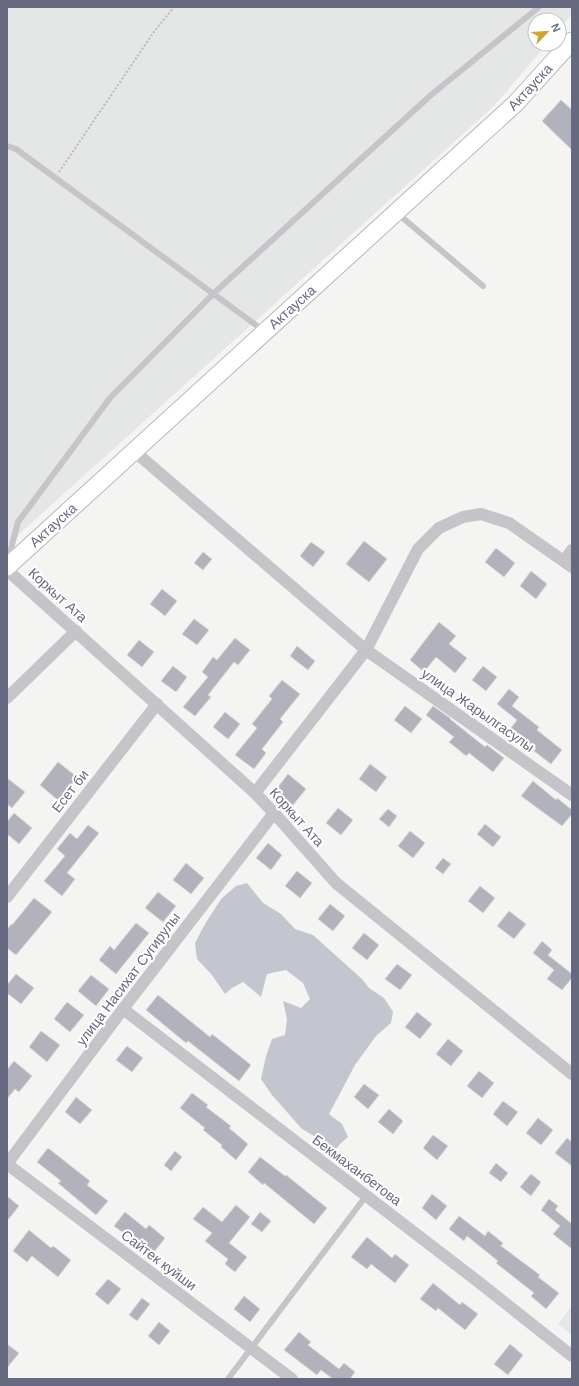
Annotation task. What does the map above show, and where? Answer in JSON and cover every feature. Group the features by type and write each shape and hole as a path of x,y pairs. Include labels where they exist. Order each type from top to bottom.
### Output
{"main road":[{"name":"Актауска","path":"7,568 516,103 572,42"}],"street":[{"name":"улица Жарылгасулы","path":"134,451 366,650 572,794"},
{"path":"255,793 366,650 418,549 439,528 463,517 481,514 509,523 568,564 572,550"},
{"name":"Коркыт Ата","path":"7,568 255,793 336,883 572,1074"},
{"path":"7,698 76,631"},
{"name":"Есет би","path":"7,897 157,704"},
{"name":"улица Насихат Сугирулы","path":"7,1164 123,1009 274,813"},
{"name":"Бекмаханбетова","path":"123,1009 476,1280 572,1356"},
{"name":"Сайтек куйши","path":"7,1164 292,1379"}],"lane":[{"path":"7,564 18,522 110,398 213,294 431,95 539,7"},
{"path":"7,146 16,149 265,332"},
{"path":"396,212 482,286"},
{"path":"228,1379 366,1196"}],"path":[{"path":"55,178 156,29 174,7"}],"shaded area":[{"path":"7,7 572,7 572,14 567,20 567,12 527,12 527,52 540,52 493,107 7,545"},
{"path":"247,883 263,903 281,914 295,929 313,935 362,979 369,988 384,998 393,1012 391,1023 376,1036 355,1065 329,1114 342,1124 348,1137 336,1149 302,1129 272,1095 261,1079 266,1056 272,1039 285,1035 287,1019 283,1001 301,1008 310,999 303,983 286,970 267,974 261,997 243,982 225,994 212,975 197,959 195,943 221,899 236,886"},
{"path":"572,1306 572,1335 558,1324"}],"building":[{"path":"561,100 572,110 572,150 542,121"},
{"path":"364,541 387,559 369,582 346,564"},
{"path":"311,542 325,552 313,567 300,556"},
{"path":"496,548 515,563 504,577 485,562"},
{"path":"203,552 212,559 203,570 194,563"},
{"path":"531,571 547,584 536,599 520,586"},
{"path":"162,589 177,601 165,616 150,604"},
{"path":"194,619 209,630 197,645 182,634"},
{"path":"439,622 456,636 449,644 467,658 455,673 436,657 424,672 410,660"},
{"path":"235,638 250,650 238,665 234,662 208,695 211,697 195,716 183,707 208,677 202,672 213,657 217,660"},
{"path":"139,640 154,652 142,667 127,655"},
{"path":"297,646 315,661 308,670 290,656"},
{"path":"173,666 187,677 176,692 161,681"},
{"path":"483,666 497,677 486,691 472,680"},
{"path":"282,680 300,694 280,719 283,722 262,749 266,753 254,769 235,755 257,728 252,724 272,699 269,696"},
{"path":"509,689 519,697 512,706 539,727 537,730 562,750 551,764 534,751 536,748 511,728 517,720 497,704"},
{"path":"405,706 422,719 411,733 394,720"},
{"path":"433,706 485,747 487,745 504,758 493,772 469,753 466,756 449,742 454,737 426,715"},
{"path":"225,712 240,724 228,739 213,727"},
{"path":"58,762 77,777 59,801 40,785"},
{"path":"370,764 387,777 376,792 359,779"},
{"path":"288,774 306,789 293,805 275,791"},
{"path":"7,778 25,792 12,808 7,804"},
{"path":"533,781 556,800 557,798 572,810 572,814 562,826 521,796"},
{"path":"338,808 353,820 341,835 326,823"},
{"path":"388,809 397,816 389,827 379,819"},
{"path":"14,813 32,828 19,844 7,834 7,822"},
{"path":"485,824 501,837 493,847 477,834"},
{"path":"88,825 99,833 67,873 75,879 62,896 44,881 65,856 57,849 70,833 77,839"},
{"path":"410,831 425,843 413,858 398,846"},
{"path":"268,843 282,855 271,870 256,858"},
{"path":"443,858 451,864 443,874 435,868"},
{"path":"186,863 204,878 191,894 173,880"},
{"path":"297,871 312,883 300,898 285,886"},
{"path":"480,886 495,898 483,913 468,901"},
{"path":"158,892 176,906 163,922 145,908"},
{"path":"34,898 52,912 16,955 7,948 7,930"},
{"path":"330,904 345,916 333,931 318,919"},
{"path":"509,911 526,924 514,939 497,926"},
{"path":"136,923 149,933 116,974 99,960 110,946 114,950"},
{"path":"364,933 379,945 367,960 352,948"},
{"path":"542,941 552,950 548,955 572,974 572,978 562,990 547,979 554,970 533,953"},
{"path":"397,964 412,975 400,990 385,979"},
{"path":"16,974 34,988 21,1004 7,993 7,985"},
{"path":"91,975 109,989 96,1006 78,991"},
{"path":"158,995 210,1037 212,1034 251,1065 239,1081 188,1041 186,1043 146,1010"},
{"path":"67,1002 84,1015 70,1032 54,1019"},
{"path":"417,1012 432,1024 420,1039 405,1027"},
{"path":"41,1031 60,1045 47,1062 29,1047"},
{"path":"448,1039 463,1051 451,1066 436,1054"},
{"path":"127,1046 143,1058 132,1072 116,1060"},
{"path":"14,1061 32,1076 19,1092 15,1089 7,1099 7,1070"},
{"path":"479,1071 494,1083 482,1098 467,1086"},
{"path":"364,1084 379,1095 368,1109 354,1097"},
{"path":"192,1093 208,1105 206,1107 231,1126 229,1128 248,1144 236,1160 221,1147 222,1145 203,1130 205,1128 180,1108"},
{"path":"76,1097 92,1110 80,1124 65,1112"},
{"path":"503,1101 518,1112 507,1126 493,1114"},
{"path":"389,1109 403,1121 393,1134 378,1122"},
{"path":"538,1118 553,1130 541,1145 526,1133"},
{"path":"433,1135 448,1146 437,1160 423,1148"},
{"path":"567,1138 572,1142 572,1166 555,1153"},
{"path":"48,1148 90,1181 87,1185 108,1201 96,1215 58,1183 61,1181 37,1162"},
{"path":"175,1151 182,1157 171,1171 164,1165"},
{"path":"260,1157 285,1176 286,1175 327,1208 314,1224 264,1183 263,1185 248,1172"},
{"path":"496,1163 508,1173 501,1182 489,1173"},
{"path":"531,1174 541,1182 531,1196 520,1187"},
{"path":"432,1194 447,1206 436,1220 422,1208"},
{"path":"7,1196 19,1206 7,1221"},
{"path":"549,1199 558,1206 555,1210 572,1224 572,1249 553,1234 560,1226 541,1210"},
{"path":"236,1205 250,1217 229,1243 247,1257 235,1272 225,1264 228,1259 205,1241 212,1233 193,1219 203,1207 222,1222"},
{"path":"125,1212 146,1229 149,1225 165,1238 154,1252 128,1231 125,1234 114,1226"},
{"path":"260,1212 271,1221 262,1232 251,1224"},
{"path":"459,1216 485,1236 488,1231 503,1243 501,1246 540,1275 538,1277 559,1293 546,1309 531,1296 534,1293 496,1263 498,1261 467,1236 464,1241 449,1229"},
{"path":"29,1230 51,1248 53,1246 71,1260 58,1277 32,1256 27,1262 13,1251"},
{"path":"367,1237 392,1258 395,1254 409,1265 395,1283 371,1264 367,1269 351,1257"},
{"path":"108,1279 121,1289 108,1305 95,1294"},
{"path":"433,1283 460,1305 462,1302 478,1314 465,1330 438,1308 436,1311 420,1299"},
{"path":"244,1296 260,1309 250,1322 234,1309"},
{"path":"142,1298 150,1304 137,1321 129,1315"},
{"path":"159,1322 170,1331 159,1345 148,1336"},
{"path":"299,1332 311,1342 308,1345 339,1369 344,1363 355,1372 350,1379 333,1379 321,1370 317,1375 284,1350"},
{"path":"7,1344 19,1353 7,1368"},
{"path":"510,1344 523,1355 508,1375 494,1364"}]}
